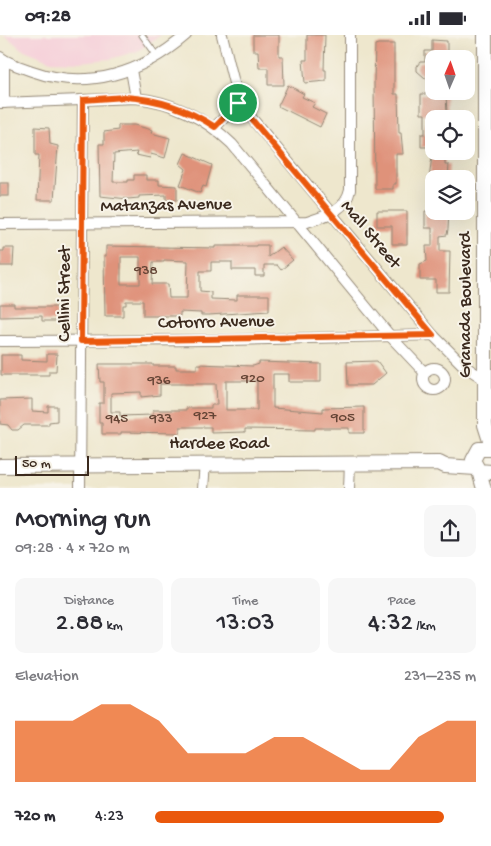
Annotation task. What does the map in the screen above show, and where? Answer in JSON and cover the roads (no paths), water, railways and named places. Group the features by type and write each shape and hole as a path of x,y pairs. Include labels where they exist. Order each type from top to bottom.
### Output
{"street":[{"path":"186,35 158,57 131,70 118,74 71,80 39,74 2,58 2,103 136,98 158,101 200,117 215,127 232,144 391,337 424,373"},
{"path":"215,127 238,103 222,35"},
{"path":"330,213 345,203 350,190 350,35"},
{"name":"Granada Boulevard","path":"483,463 485,425 485,35"},
{"path":"131,70 136,98"},
{"name":"Cellini Street","path":"80,488 83,100"},
{"name":"Mall Street","path":"238,103 433,335 464,366 484,379"},
{"name":"Matanzas Avenue","path":"0,224 307,222 330,213"},
{"name":"Cotorro Avenue","path":"0,341 433,335"},
{"name":"Granada Boulevard","path":"485,425 491,444"},
{"path":"349,488 350,462"},
{"name":"Hardee Road","path":"0,466 350,462 483,463"},
{"path":"203,488 205,463"},
{"path":"483,463 484,488"}],"lane":[{"path":"142,35 158,57"}]}
